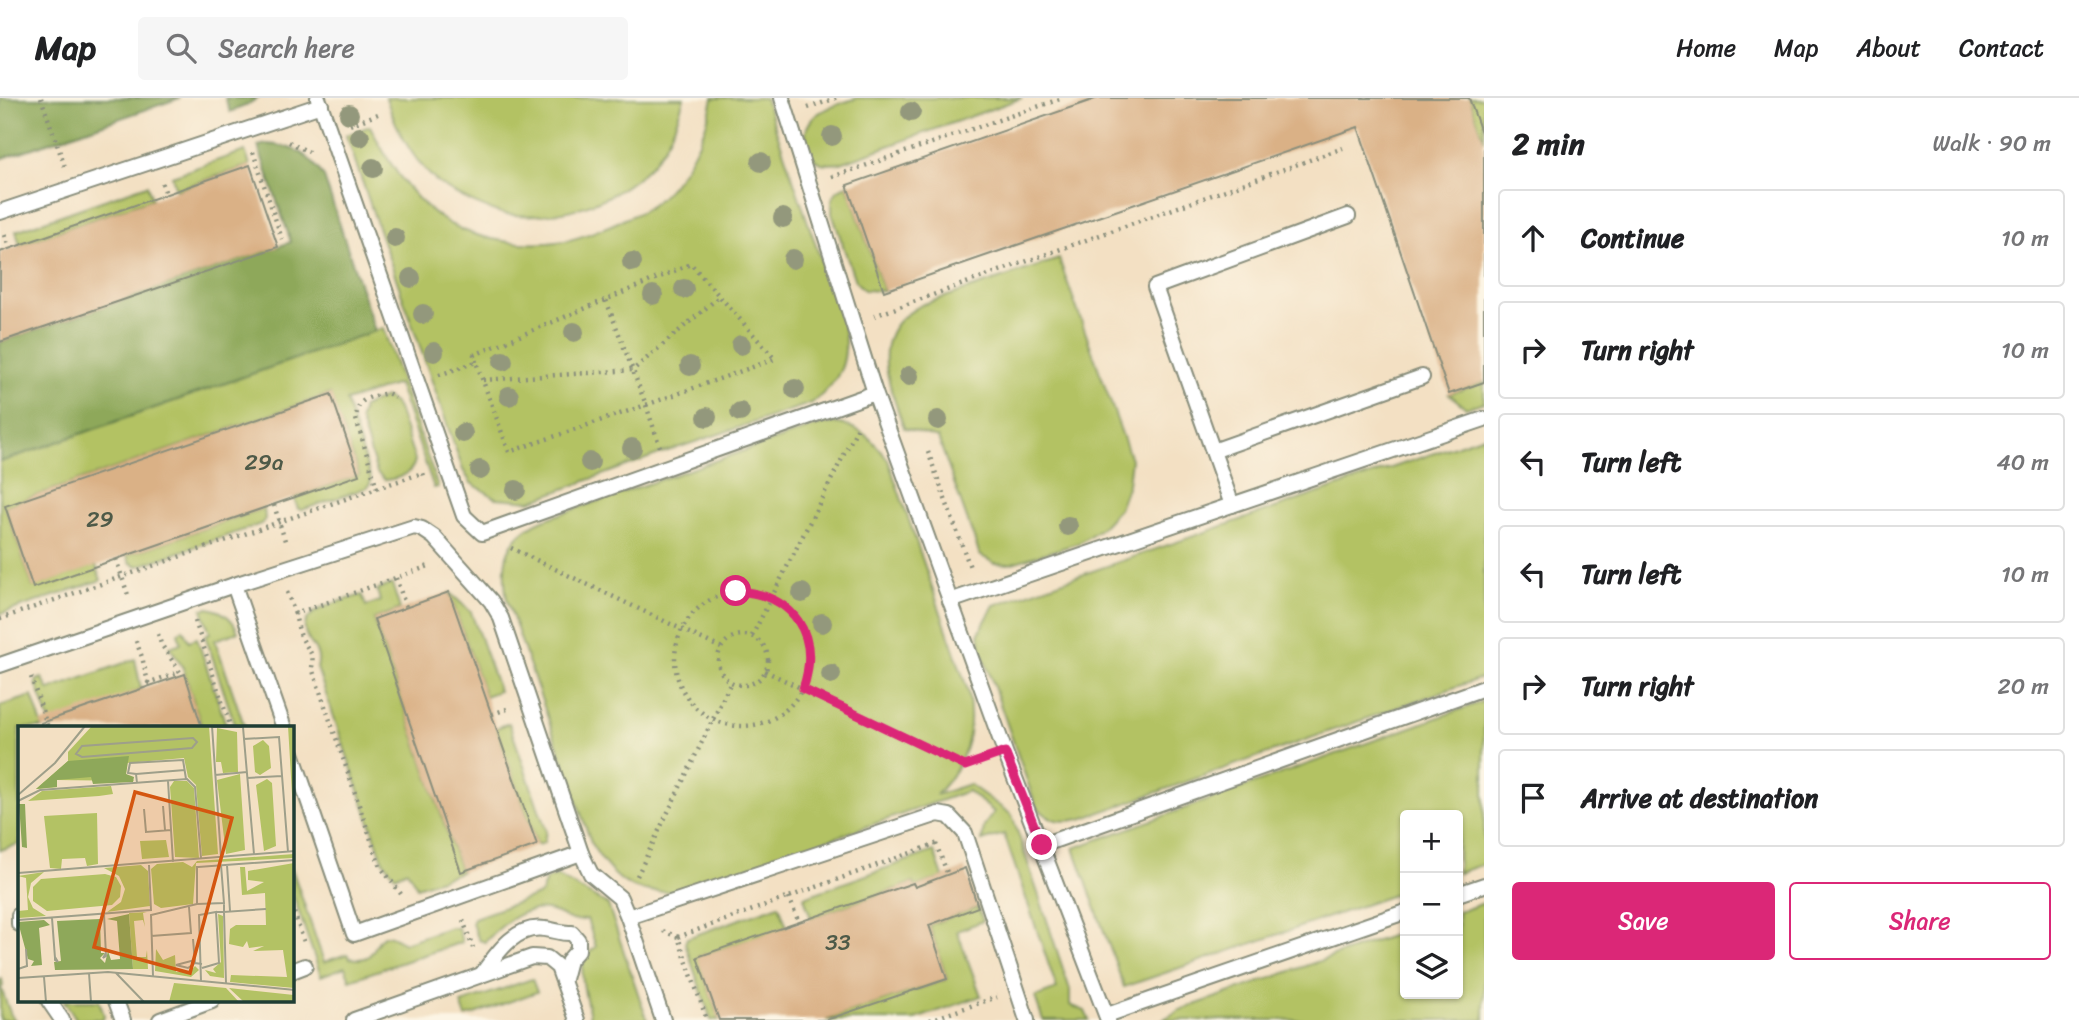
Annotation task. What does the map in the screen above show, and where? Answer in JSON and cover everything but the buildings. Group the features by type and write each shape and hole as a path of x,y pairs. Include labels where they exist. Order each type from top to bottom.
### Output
{"lane":[{"path":"782,98 875,393 1005,752 1107,1018 1400,914"},
{"path":"0,212 319,102 464,516 482,533 875,393"},
{"path":"1232,505 1154,287 1348,216"},
{"path":"1213,451 1422,377"},
{"path":"950,601 1484,419"},
{"path":"0,665 414,527 429,532 491,601 501,618 581,853 591,874 620,898 663,1020"},
{"path":"234,585 283,726"},
{"path":"1042,845 1484,688"},
{"path":"294,759 354,934 581,853"},
{"path":"628,917 938,814 948,816 965,833 1027,1020"},
{"path":"1463,892 1484,884"},
{"path":"482,974 515,935 530,929 545,929 560,934 572,933 578,940 578,950 569,960 564,979"},
{"path":"354,1020 532,957 547,958 558,967 577,1020"},
{"path":"49,1002 62,1020"},
{"path":"116,1002 122,1020"},
{"path":"160,1020 209,1002"}],"path":[{"path":"41,98 72,188"},
{"path":"810,185 1048,100 1063,98"},
{"path":"250,144 282,239"},
{"path":"854,324 1343,148"},
{"path":"0,232 4,231 9,248"},
{"path":"691,264 720,296 775,359 509,452 474,355 691,264"},
{"path":"483,380 634,370 720,296"},
{"path":"607,300 667,468"},
{"path":"419,383 476,362"},
{"path":"377,488 356,418 356,408 362,401 387,393 400,402"},
{"path":"752,636 875,393"},
{"path":"928,452 979,592"},
{"path":"419,461 427,485"},
{"path":"0,619 423,473"},
{"path":"274,505 293,566"},
{"path":"482,533 720,649"},
{"path":"404,897 380,866 313,668 310,649 304,643 295,614 452,557"},
{"path":"116,559 148,685 180,672 161,644 151,613"},
{"path":"396,578 406,607"},
{"path":"754,592 771,598 786,607 798,621 806,637 810,654 803,689 780,715 764,723 730,725 713,720 698,711 678,682 675,647 681,630 690,615 719,595 754,592"},
{"path":"188,601 230,726"},
{"path":"737,635 752,636 759,641 768,655 765,671 754,682 746,685 731,681 725,677 718,663 720,649 737,635"},
{"path":"23,657 47,726"},
{"path":"765,671 965,766 1005,752"},
{"path":"637,876 731,681"},
{"path":"492,714 510,708"},
{"path":"628,917 678,937 965,833"},
{"path":"936,844 948,875"},
{"path":"789,897 799,923"},
{"path":"294,915 306,947 299,949"},
{"path":"678,937 707,1020"},
{"path":"930,1020 1017,989"}],"green space":[{"path":"0,98 180,98 0,159"},
{"path":"225,98 258,98 230,112"},
{"path":"386,98 684,98 666,144 655,161 634,181 582,207 524,216 488,209 438,183 418,161 405,141"},
{"path":"713,98 765,98 843,324 845,348 841,369 830,386 812,403 662,453 531,501 496,498 471,483 463,470 346,135 370,126 385,154 413,194 450,224 477,235 506,242 551,243 577,238 611,225 644,210 661,197 691,158 705,128"},
{"path":"857,98 1022,98 841,163 819,162 813,158 806,146 806,133 811,120 826,109"},
{"path":"1469,98 1484,98 1484,141"},
{"path":"267,144 293,149 307,157 324,177 375,331 0,462 0,342 291,242 258,146"},
{"path":"245,151 250,165 176,190 172,176"},
{"path":"147,185 152,199 20,245 16,231"},
{"path":"847,185 884,291 864,290 855,281 832,213 832,199 837,191"},
{"path":"1059,259 1131,459 1128,484 1119,509 1101,528 1079,543 1009,564 994,563 980,555 938,438 904,428 887,372 887,343 892,330 902,318 921,305"},
{"path":"383,328 438,487 434,488 398,384 346,401 371,479 370,484 366,488 302,510 298,509 294,498 359,475 330,394 5,506 33,587 96,565 101,580 0,614 0,462"},
{"path":"1484,382 1484,402 1466,408 1449,394"},
{"path":"385,397 398,409 415,460 414,465 404,475 385,480 377,473 360,419 363,407"},
{"path":"833,423 865,434 888,460 968,691 970,721 966,748 955,771 936,795 969,784 1012,815 1070,990 1070,1005 1085,1011 1089,1020 1043,1020 1035,997 1057,989 1004,834 982,841 984,826 994,812 968,791 685,890 654,892 630,885 610,870 592,845 507,600 505,562 513,543 520,534 543,520 816,426"},
{"path":"1484,436 1484,677 1081,819 1056,820 1036,806 981,650 979,633 994,605"},
{"path":"264,508 265,519 261,524 139,566 131,563 128,558 127,555"},
{"path":"392,584 400,609 374,619 461,872 417,887 407,870 395,876 383,860 317,668 317,654 305,631 306,622 320,609 362,595 366,606 380,601 377,590"},
{"path":"449,592 471,612 499,691 485,696"},
{"path":"209,608 227,616 238,632 215,640 244,726 235,726 205,635 210,633 202,609"},
{"path":"183,629 189,641 197,638 226,726 201,726 183,668 170,647 181,643 178,633"},
{"path":"135,659 141,689 57,726 51,726 37,680 42,678 49,690"},
{"path":"32,696 42,726 18,726 18,844 0,850 0,706"},
{"path":"1484,701 1484,864 1463,871 1463,810 1400,810 1400,893 1124,987 1074,848"},
{"path":"509,723 546,830 544,843 537,845 496,728"},
{"path":"934,851 943,877 915,887 913,883 811,918 804,897"},
{"path":"294,875 324,962 347,954 350,958 366,958 379,940 387,935 404,943 451,927 458,928 462,942 350,980 345,967 321,976 294,898"},
{"path":"557,876 608,905 647,1020 593,1020 590,1017 582,969 589,953 596,947 587,919 568,919 557,913 536,910 508,921 485,942 479,940 472,924 474,918 541,894 546,879"},
{"path":"1484,903 1484,1020 1162,1020 1180,1010 1400,933 1400,999 1463,999 1463,910"},
{"path":"779,905 787,927 698,957 719,1020 711,1020 685,943 687,938"},
{"path":"978,907 983,921 957,931 981,996 913,1020 826,1020 947,979 929,925"},
{"path":"2,979 1,988 15,1020 0,1020 0,980"},
{"path":"532,979 537,992 466,1017 461,1003"},
{"path":"65,1002 99,1002 103,1019 77,1020"}],"route":[{"path":"736,591 754,592 771,598 786,607 798,621 810,654 803,689 965,766 1005,752 1042,845"}]}
